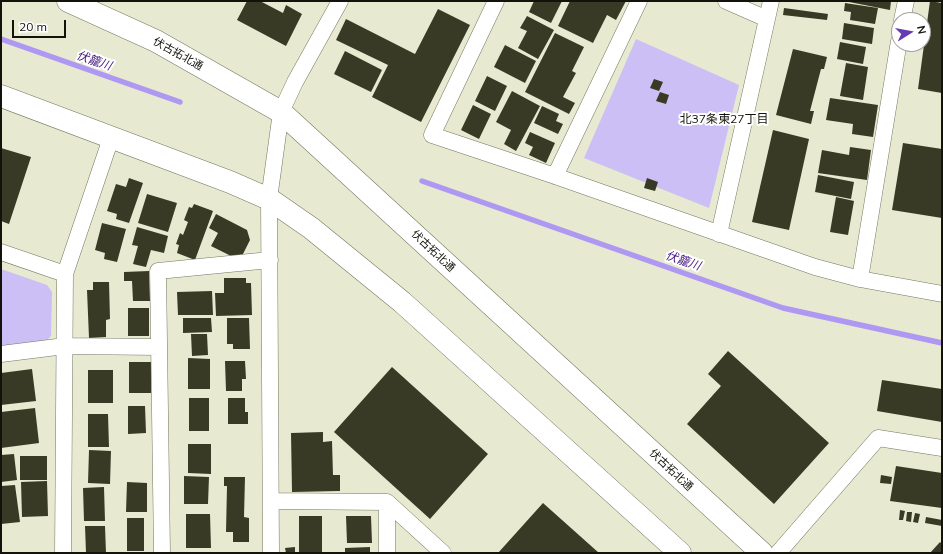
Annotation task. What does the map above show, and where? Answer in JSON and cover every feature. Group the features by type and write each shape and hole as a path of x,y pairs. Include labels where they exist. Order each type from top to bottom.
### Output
{"main road":[{"name":"伏古拓北通","path":"68,1 156,41 281,112 762,553"},
{"path":"1,96 269,198 311,228 402,302 680,553"}],"street":[{"path":"271,553 269,198 281,112 340,1"},
{"path":"496,1 432,135 555,176 814,267 860,279 942,294"},
{"path":"555,176 639,1"},
{"path":"726,1 767,19"},
{"path":"719,234 771,1"},
{"path":"904,12 906,1"},
{"path":"860,279 897,52"},
{"path":"64,553 65,274 111,138"},
{"path":"1,252 65,274"},
{"path":"162,553 158,271 270,260"},
{"path":"1,354 65,346 159,347"},
{"path":"778,553 878,438 942,448"},
{"path":"271,501 387,502 443,553"},
{"path":"387,502 387,553"}],"shaded area":[{"path":"636,39 739,85 709,208 584,158"},
{"path":"1,269 47,285 52,292 51,336 46,341 1,347"}],"building":[{"path":"247,1 260,1 283,13 286,5 302,14 286,46 237,20"},
{"path":"534,1 562,1 551,23 529,12"},
{"path":"570,1 626,1 616,20 607,15 593,43 558,26"},
{"path":"849,1 891,1 890,10"},
{"path":"930,1 942,3 942,93 918,89 923,52 931,52 931,12 928,12"},
{"path":"845,3 878,8 875,24 850,20 851,12 844,11"},
{"path":"784,8 828,14 827,20 783,15"},
{"path":"438,9 470,25 421,122 372,97 388,65 336,40 346,19 415,54"},
{"path":"527,16 554,30 538,59 518,48 527,31 520,28"},
{"path":"844,23 874,28 872,44 842,39"},
{"path":"555,33 584,47 572,71 576,73 563,97 575,103 569,114 525,92"},
{"path":"840,42 866,47 863,64 837,59"},
{"path":"505,45 536,61 525,83 494,67"},
{"path":"793,49 827,57 824,69 821,69 810,111 814,111 811,124 776,115"},
{"path":"345,51 382,70 371,92 334,74"},
{"path":"846,63 868,67 863,100 840,96"},
{"path":"487,76 507,86 495,111 475,101"},
{"path":"654,79 663,82 659,91 650,88"},
{"path":"512,91 540,106 516,151 504,144 511,130 496,122"},
{"path":"660,92 669,95 666,104 656,101"},
{"path":"830,98 878,105 873,137 852,134 853,124 826,120"},
{"path":"473,105 491,114 479,139 461,130"},
{"path":"542,106 559,114 556,121 563,124 558,134 534,123"},
{"path":"773,130 809,139 789,230 752,222"},
{"path":"530,132 555,143 546,163 529,155 533,147 525,143"},
{"path":"903,143 942,149 942,218 892,210"},
{"path":"850,147 871,150 867,180 818,173 822,150 849,155"},
{"path":"1,148 31,157 9,224 1,221"},
{"path":"818,175 854,182 851,199 815,192"},
{"path":"129,178 143,183 129,223 116,219 117,214 107,211 116,184 126,187"},
{"path":"647,178 658,182 655,191 644,188"},
{"path":"147,194 177,203 168,232 138,223"},
{"path":"836,197 854,201 848,235 830,232"},
{"path":"194,204 213,211 195,260 177,253 179,245 176,244 180,233 183,235 188,222 184,220 189,207 192,208"},
{"path":"216,214 247,230 250,240 242,256 233,257 211,246 218,233 209,228"},
{"path":"102,223 126,229 117,262 104,259 105,253 95,250"},
{"path":"137,227 168,236 164,253 151,250 146,267 133,264 138,246 132,245"},
{"path":"149,271 150,301 133,301 132,281 124,281 124,272"},
{"path":"224,278 246,278 246,283 251,283 252,315 216,316 215,293 224,293"},
{"path":"93,282 109,282 110,319 106,320 106,337 89,338 87,290 93,290"},
{"path":"212,291 213,315 178,315 177,292"},
{"path":"128,308 149,308 149,336 128,336"},
{"path":"183,318 211,318 212,332 183,333"},
{"path":"227,318 249,318 250,349 233,349 233,344 227,344"},
{"path":"191,334 207,334 208,355 192,356"},
{"path":"728,351 829,443 774,504 687,424 721,386 708,374"},
{"path":"188,358 210,359 210,389 188,389"},
{"path":"225,361 245,361 246,379 242,379 242,391 226,391"},
{"path":"129,362 151,362 151,393 129,393"},
{"path":"392,367 488,454 430,519 334,432"},
{"path":"32,369 36,401 1,405 1,373"},
{"path":"88,370 113,370 113,403 88,403"},
{"path":"882,380 942,389 942,422 877,411"},
{"path":"189,398 209,398 209,431 189,431"},
{"path":"228,398 245,398 245,412 248,412 248,424 228,424"},
{"path":"128,406 145,406 146,433 128,434"},
{"path":"35,408 39,443 1,448 1,412"},
{"path":"88,414 108,414 109,447 88,447"},
{"path":"323,432 323,442 332,441 333,475 340,475 340,491 292,492 291,433"},
{"path":"188,444 211,444 211,474 188,473"},
{"path":"89,450 111,451 110,484 88,483"},
{"path":"14,454 17,480 1,482 1,455"},
{"path":"20,456 47,456 47,480 20,480"},
{"path":"896,466 942,473 942,508 890,501"},
{"path":"881,475 892,477 891,484 880,483"},
{"path":"184,476 209,477 208,504 184,504"},
{"path":"224,477 245,477 244,517 249,518 249,542 233,542 233,532 226,532 227,486 224,486"},
{"path":"47,481 48,516 22,517 21,482"},
{"path":"127,482 147,483 147,512 126,512"},
{"path":"15,485 20,522 1,524 1,486"},
{"path":"104,487 105,521 84,521 83,488"},
{"path":"543,503 599,553 498,553"},
{"path":"900,510 905,511 903,520 899,520"},
{"path":"907,512 912,512 911,522 906,521"},
{"path":"915,513 920,514 918,523 913,522"},
{"path":"186,514 210,514 211,548 186,548"},
{"path":"299,516 322,516 322,553 299,553"},
{"path":"346,516 371,516 372,543 347,543"},
{"path":"926,517 942,520 942,526 925,523"},
{"path":"127,518 144,518 144,551 127,551"},
{"path":"85,526 105,526 106,553 86,553"},
{"path":"940,542 942,544 942,553 930,553"},
{"path":"295,547 295,553 286,553 285,548"},
{"path":"370,547 370,553 345,553 345,548"}],"waterway":[{"name":"伏籠川","path":"1,39 180,102"},
{"name":"伏籠川","path":"422,181 783,308 942,343"}],"district":[{"name":"北37条東27丁目","path":"724,119"}]}
